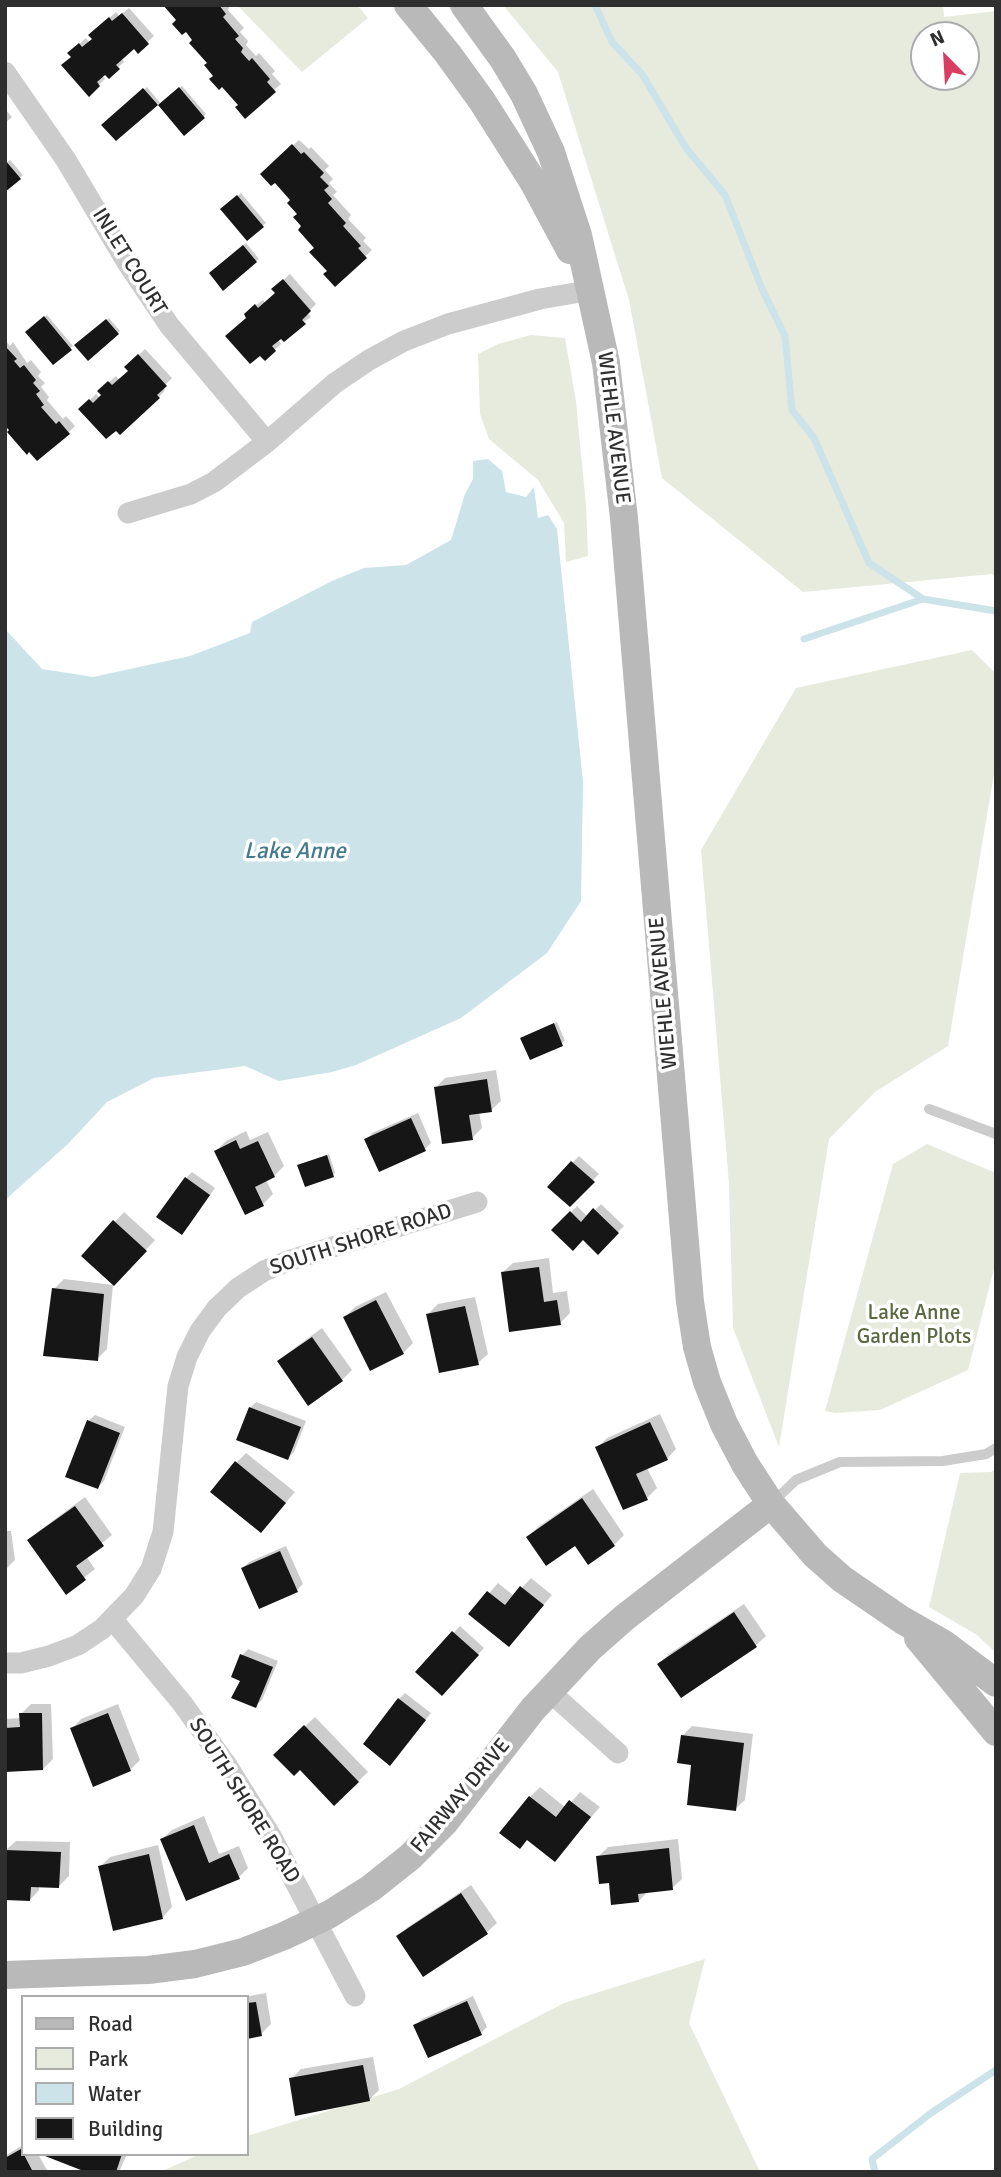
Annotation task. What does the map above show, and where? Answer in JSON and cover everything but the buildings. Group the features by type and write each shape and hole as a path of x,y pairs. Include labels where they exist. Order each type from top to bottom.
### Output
{"main road":[{"name":"WIEHLE AVENUE","path":"408,5 448,54 510,144 592,290"},
{"name":"WIEHLE AVENUE","path":"464,5 510,71 551,152 568,201 592,290 606,363 624,518 690,1302 697,1347 711,1392 729,1434 771,1504 791,1530 842,1579 902,1620 944,1644 996,1683"},
{"name":"FAIRWAY DRIVE","path":"5,1975 148,1970 195,1964 243,1952 316,1921 371,1888 410,1857 445,1822 549,1691 590,1648 624,1618 771,1504"},
{"name":"WIEHLE AVENUE","path":"902,1620 996,1732"}],"street":[{"name":"INLET COURT","path":"5,72 66,160 128,264 169,326 267,442"},
{"path":"128,513 202,489 267,442 335,383 404,341 448,324 540,299 592,290"},
{"name":"SOUTH SHORE ROAD","path":"5,1663 21,1663 49,1657 78,1645 113,1620 134,1596 150,1569 161,1542 178,1386 191,1348 217,1308 238,1288 264,1271 288,1261 477,1202"},
{"name":"SOUTH SHORE ROAD","path":"113,1620 182,1703 228,1767 271,1836 355,1996"},
{"path":"549,1691 618,1753"}],"lane":[{"path":"929,1109 996,1134"},
{"path":"771,1504 796,1480 840,1462 943,1461 986,1454 996,1448"}],"green space":[{"path":"237,5 357,5 368,18 302,72"},
{"path":"503,5 943,5 944,17 996,11 996,577 992,574 803,592 662,478 629,300 558,72"},
{"path":"531,335 565,338 576,402 588,556 566,562 564,523 538,480 489,439 480,414 478,354 498,344"},
{"path":"972,650 996,674 996,762 948,1046 875,1092 829,1139 779,1447 733,1328 729,1184 701,850 796,688"},
{"name":"Lake Anne Garden Plots","path":"927,1144 996,1173 996,1261 968,1370 880,1410 835,1413 825,1411 893,1164"},
{"path":"996,1469 996,1653 977,1635 929,1607 960,1473 991,1472"},
{"path":"705,1959 689,2023 760,2172 160,2172 196,2156 248,2156 248,2136 399,2089 564,2003"}],"water":[{"name":"Lake Anne","path":"488,459 502,471 506,492 526,497 534,487 538,518 548,515 557,529 583,782 581,901 547,953 461,1018 356,1065 332,1072 279,1081 245,1066 154,1078 107,1102 68,1144 5,1200 5,629 42,669 93,677 190,656 250,633 252,622 332,581 364,568 406,565 451,540 465,494 473,479 473,461"}],"waterway":[{"path":"595,5 612,42 642,74 686,148 725,195 762,289 785,336 792,410 814,438 869,563 923,599"},
{"path":"804,639 923,599 996,611"},
{"path":"875,2172 872,2159 931,2113 996,2070"}]}
